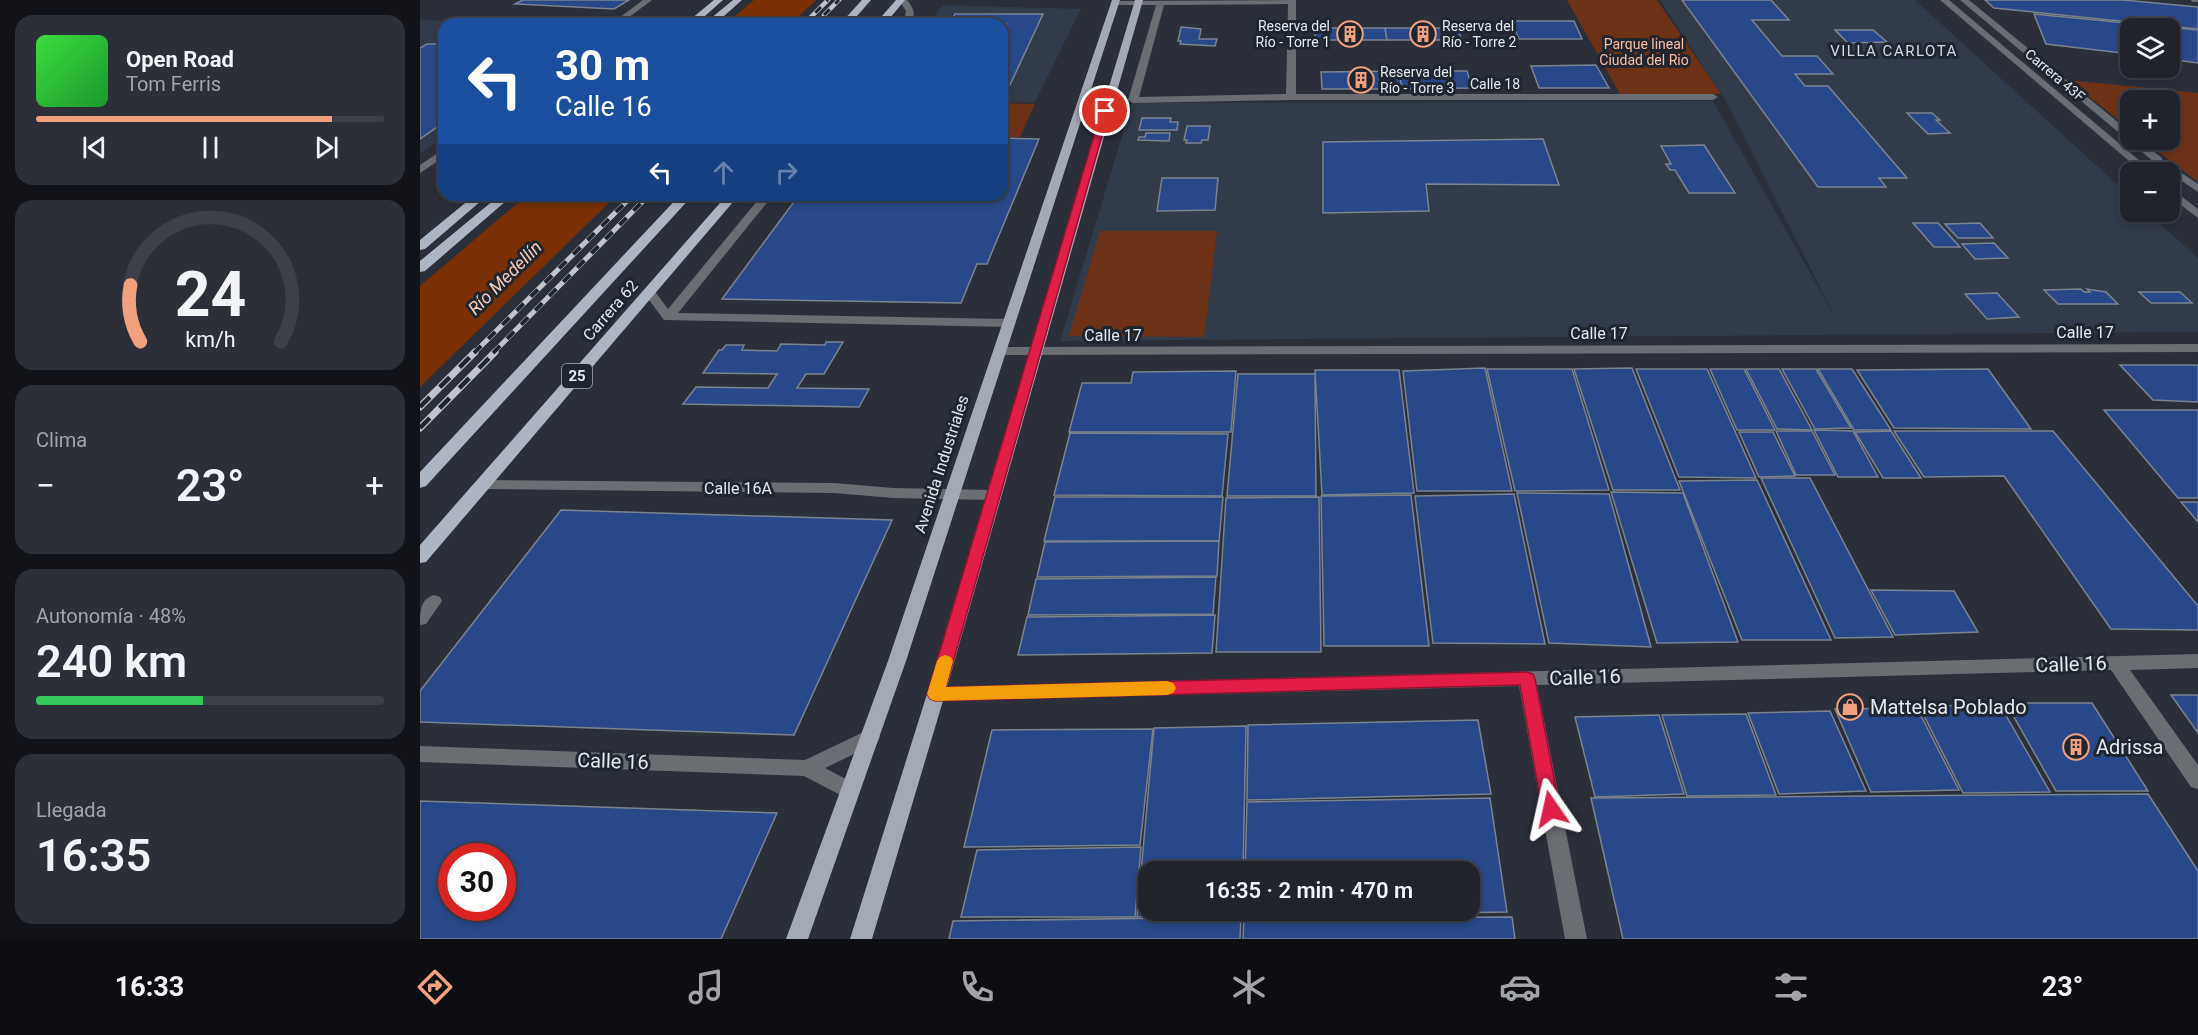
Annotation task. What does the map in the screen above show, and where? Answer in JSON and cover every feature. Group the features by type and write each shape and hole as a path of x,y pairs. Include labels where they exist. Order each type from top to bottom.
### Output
{"highway":[{"path":"697,18 719,0"},
{"path":"716,18 738,0"},
{"path":"850,18 867,0"},
{"path":"886,18 902,0"},
{"path":"420,246 475,201"},
{"path":"420,268 500,201"},
{"name":"Carrera 62","path":"420,483 681,201"},
{"name":"Carrera 62","path":"420,557 728,201"}],"main road":[{"name":"Avenida Industriales","path":"797,939 870,737 1116,2"},
{"path":"861,939 936,694 1138,2"}],"street":[{"path":"623,18 648,0"},
{"path":"902,0 909,6 909,18"},
{"name":"Carrera 43F","path":"1944,0 2134,161"},
{"name":"Carrera 43F","path":"1964,0 2120,128"},
{"path":"1116,2 1292,1 1291,97"},
{"name":"Calle 18","path":"1161,2 1133,100 1291,97 1713,97"},
{"name":"Carrera 43F","path":"2146,150 2198,189"},
{"path":"420,170 438,156"},
{"path":"2134,161 2158,160"},
{"path":"2180,199 2198,215"},
{"path":"668,317 763,201"},
{"path":"649,292 668,317"},
{"path":"668,317 1010,323"},
{"name":"Calle 17","path":"1000,351 2198,348"},
{"name":"Calle 16A","path":"483,485 834,488 952,495 993,495"},
{"path":"420,619 435,601"},
{"name":"Calle 16","path":"936,694 2198,661"},
{"path":"2115,662 2198,781"},
{"path":"1527,679 1576,939"},
{"name":"Calle 16","path":"807,768 870,737"},
{"name":"Calle 16","path":"420,754 807,768 850,791"}],"shaded area":[{"path":"1660,0 1915,0 2120,187 2120,222 2158,222 2198,258 2198,332 1060,341 1132,103 1713,101 1836,319 1727,103"},
{"path":"942,5 1081,9 1035,102 1008,102 1008,18 934,18"},
{"path":"420,19 438,21 438,141 420,154"}],"green space":[{"name":"Parque lineal Ciudad del Rio","path":"1567,0 1657,0 1721,94 1620,94"},
{"path":"2068,80 2168,90 2120,90 2120,121"},
{"path":"2180,91 2198,93 2198,182 2180,168 2180,162 2172,162 2156,150 2180,150"},
{"path":"1008,103 1035,104 1020,137 1008,137"},
{"path":"1100,231 1217,231 1204,337 1069,336"}],"water":[{"path":"754,0 816,0 797,18 733,18"},
{"name":"Río Medellín","path":"520,201 611,201 420,387 420,286"}],"building":[{"path":"523,0 629,0 614,9 515,4"},
{"path":"1682,0 1771,0 1789,20 1752,20 1782,56 1817,56 1833,74 1795,74 1805,86 1828,86 1907,178 1879,178 1886,187 1818,187"},
{"path":"1985,0 2124,0 2198,7 2198,29 2180,27 2180,18 2120,18 2120,21 1994,8"},
{"path":"955,14 1043,14 1008,89 1008,18 953,18"},
{"path":"2034,14 2120,22 2120,53 2046,44"},
{"path":"1511,21 1574,21 1582,39 1519,39"},
{"path":"1181,27 1201,29 1199,39 1217,39 1215,46 1180,44 1181,41 1178,41"},
{"name":"Reserva del Río - Torre 1","path":"1315,28 1385,28 1387,40 1315,40"},
{"name":"Reserva del Río - Torre 2","path":"1385,28 1458,28 1462,40 1387,40"},
{"path":"2180,28 2198,30 2198,63 2180,61"},
{"path":"1835,30 1873,30 1887,42 1848,43"},
{"path":"427,44 438,44 438,126 420,139 420,48"},
{"path":"1596,65 1609,88 1539,88 1531,66"},
{"name":"Reserva del Río - Torre 3","path":"1399,71 1402,89 1322,89 1321,72"},
{"path":"1399,71 1467,71 1472,88 1402,89"},
{"path":"1907,113 1932,113 1950,133 1928,134"},
{"path":"1142,118 1171,118 1170,122 1178,122 1177,130 1139,130"},
{"path":"1187,126 1210,126 1208,140 1202,140 1201,143 1186,143 1187,140 1184,140"},
{"path":"1146,133 1170,133 1169,141 1138,140 1139,137 1145,137"},
{"path":"1008,138 1039,139 987,264 977,264 961,303 722,299 795,201 1008,201"},
{"path":"1543,139 1559,185 1426,184 1429,211 1323,213 1323,142"},
{"path":"1704,145 1735,193 1689,193 1675,170 1670,170 1666,164 1671,164 1661,146"},
{"path":"1162,178 1218,178 1215,210 1157,211"},
{"path":"1913,223 1938,223 1960,247 1934,247"},
{"path":"1980,223 1993,238 1958,238 1945,224"},
{"path":"1994,243 2008,258 1975,259 1962,244"},
{"path":"2081,289 2084,292 2090,292 2087,289 2106,292 2118,304 2058,304 2044,290"},
{"path":"2139,292 2180,292 2192,303 2151,303"},
{"path":"1997,293 2019,317 1987,319 1965,294"},
{"path":"826,342 843,342 824,374 806,374 797,388 869,389 859,407 683,404 696,387 768,388 777,374 703,373 719,350 726,345 744,345 742,350 777,351 781,344 825,345"},
{"path":"2120,365 2198,365 2198,402 2153,400"},
{"path":"1485,368 1512,491 1417,491 1403,371"},
{"path":"1632,368 1680,490 1613,490 1574,369"},
{"path":"1487,369 1572,369 1609,490 1515,491"},
{"path":"1636,369 1707,369 1756,478 1679,477"},
{"path":"1710,369 1744,369 1775,430 1737,430"},
{"path":"1746,369 1779,369 1812,430 1777,429"},
{"path":"1782,369 1816,369 1851,428 1815,429"},
{"path":"1818,369 1852,369 1891,430 1854,430"},
{"path":"1988,369 2031,429 1894,428 1857,370"},
{"path":"1315,370 1399,370 1414,493 1322,495"},
{"path":"1236,371 1231,432 1069,432 1082,383 1131,383 1133,372"},
{"path":"1238,374 1315,374 1316,496 1227,496"},
{"path":"2104,410 2198,410 2198,498 2178,498"},
{"path":"1814,430 1853,431 1878,477 1838,477"},
{"path":"1776,431 1812,431 1835,475 1796,475"},
{"path":"1891,431 1921,478 1883,478 1855,432"},
{"path":"1894,431 2053,431 2198,606 2198,630 2111,629 2004,476 1924,477"},
{"path":"1739,432 1773,432 1795,476 1759,477"},
{"path":"1070,433 1228,434 1222,496 1054,495"},
{"path":"1761,478 1810,478 1893,637 1835,638"},
{"path":"1757,480 1831,640 1742,640 1679,481"},
{"path":"1611,492 1683,493 1738,642 1657,643"},
{"path":"1517,493 1609,494 1651,647 1549,643"},
{"path":"1514,494 1545,644 1433,643 1415,496"},
{"path":"1411,495 1429,646 1324,646 1321,496"},
{"path":"1055,497 1223,497 1219,541 1044,541"},
{"path":"1319,497 1321,652 1216,652 1226,498"},
{"path":"2181,502 2198,502 2198,522"},
{"path":"561,510 892,520 794,735 420,722 420,691"},
{"path":"1219,541 1217,576 1037,577 1045,542"},
{"path":"1216,577 1213,614 1028,615 1036,579"},
{"path":"1871,590 1954,591 1978,632 1895,635"},
{"path":"1215,615 1212,653 1018,655 1027,617"},
{"path":"2171,695 2198,695 2198,733"},
{"name":"Adrissa","path":"2006,703 2092,703 2148,791 2056,791"},
{"path":"2000,705 2050,792 1963,793 1919,706"},
{"path":"1917,708 1959,790 1871,792 1835,709"},
{"path":"1830,711 1866,791 1779,794 1748,713"},
{"path":"1746,714 1776,795 1687,796 1662,715"},
{"path":"1659,715 1684,794 1595,797 1575,717"},
{"path":"1478,720 1491,794 1247,800 1248,725"},
{"path":"1246,726 1243,861 1142,861 1154,728"},
{"path":"1153,729 1140,845 964,847 992,730"},
{"path":"2148,794 2198,871 2198,939 1623,939 1591,798"},
{"path":"1490,798 1507,912 1480,913 1480,861 1245,861 1247,802"},
{"path":"420,801 777,813 721,939 420,939"},
{"path":"1141,847 1135,917 961,917 977,850"},
{"path":"1480,917 1512,917 1515,939 1243,939 1244,921 1480,921"},
{"path":"1138,918 1138,921 1241,921 1240,939 949,939 953,921"}],"railway":[{"path":"810,18 828,0"},
{"path":"824,15 839,0"},
{"path":"474,353 627,201"},
{"path":"493,353 643,201"},
{"path":"420,428 495,352"},
{"path":"420,407 474,353"}],"slow traffic":[{"path":"945,661 936,694 1167,688"}],"place":[{"name":"Reserva del Río - Torre 1","path":"1350,34"},
{"name":"Reserva del Río - Torre 2","path":"1423,34"},
{"name":"Reserva del Río - Torre 3","path":"1361,80"},
{"name":"Mattelsa Poblado","path":"1850,707"},
{"name":"Adrissa","path":"2076,747"}],"district":[{"name":"VILLA CARLOTA","path":"1894,51"}],"route":[{"path":"1105,111 936,694 1527,679 1551,809"}]}
